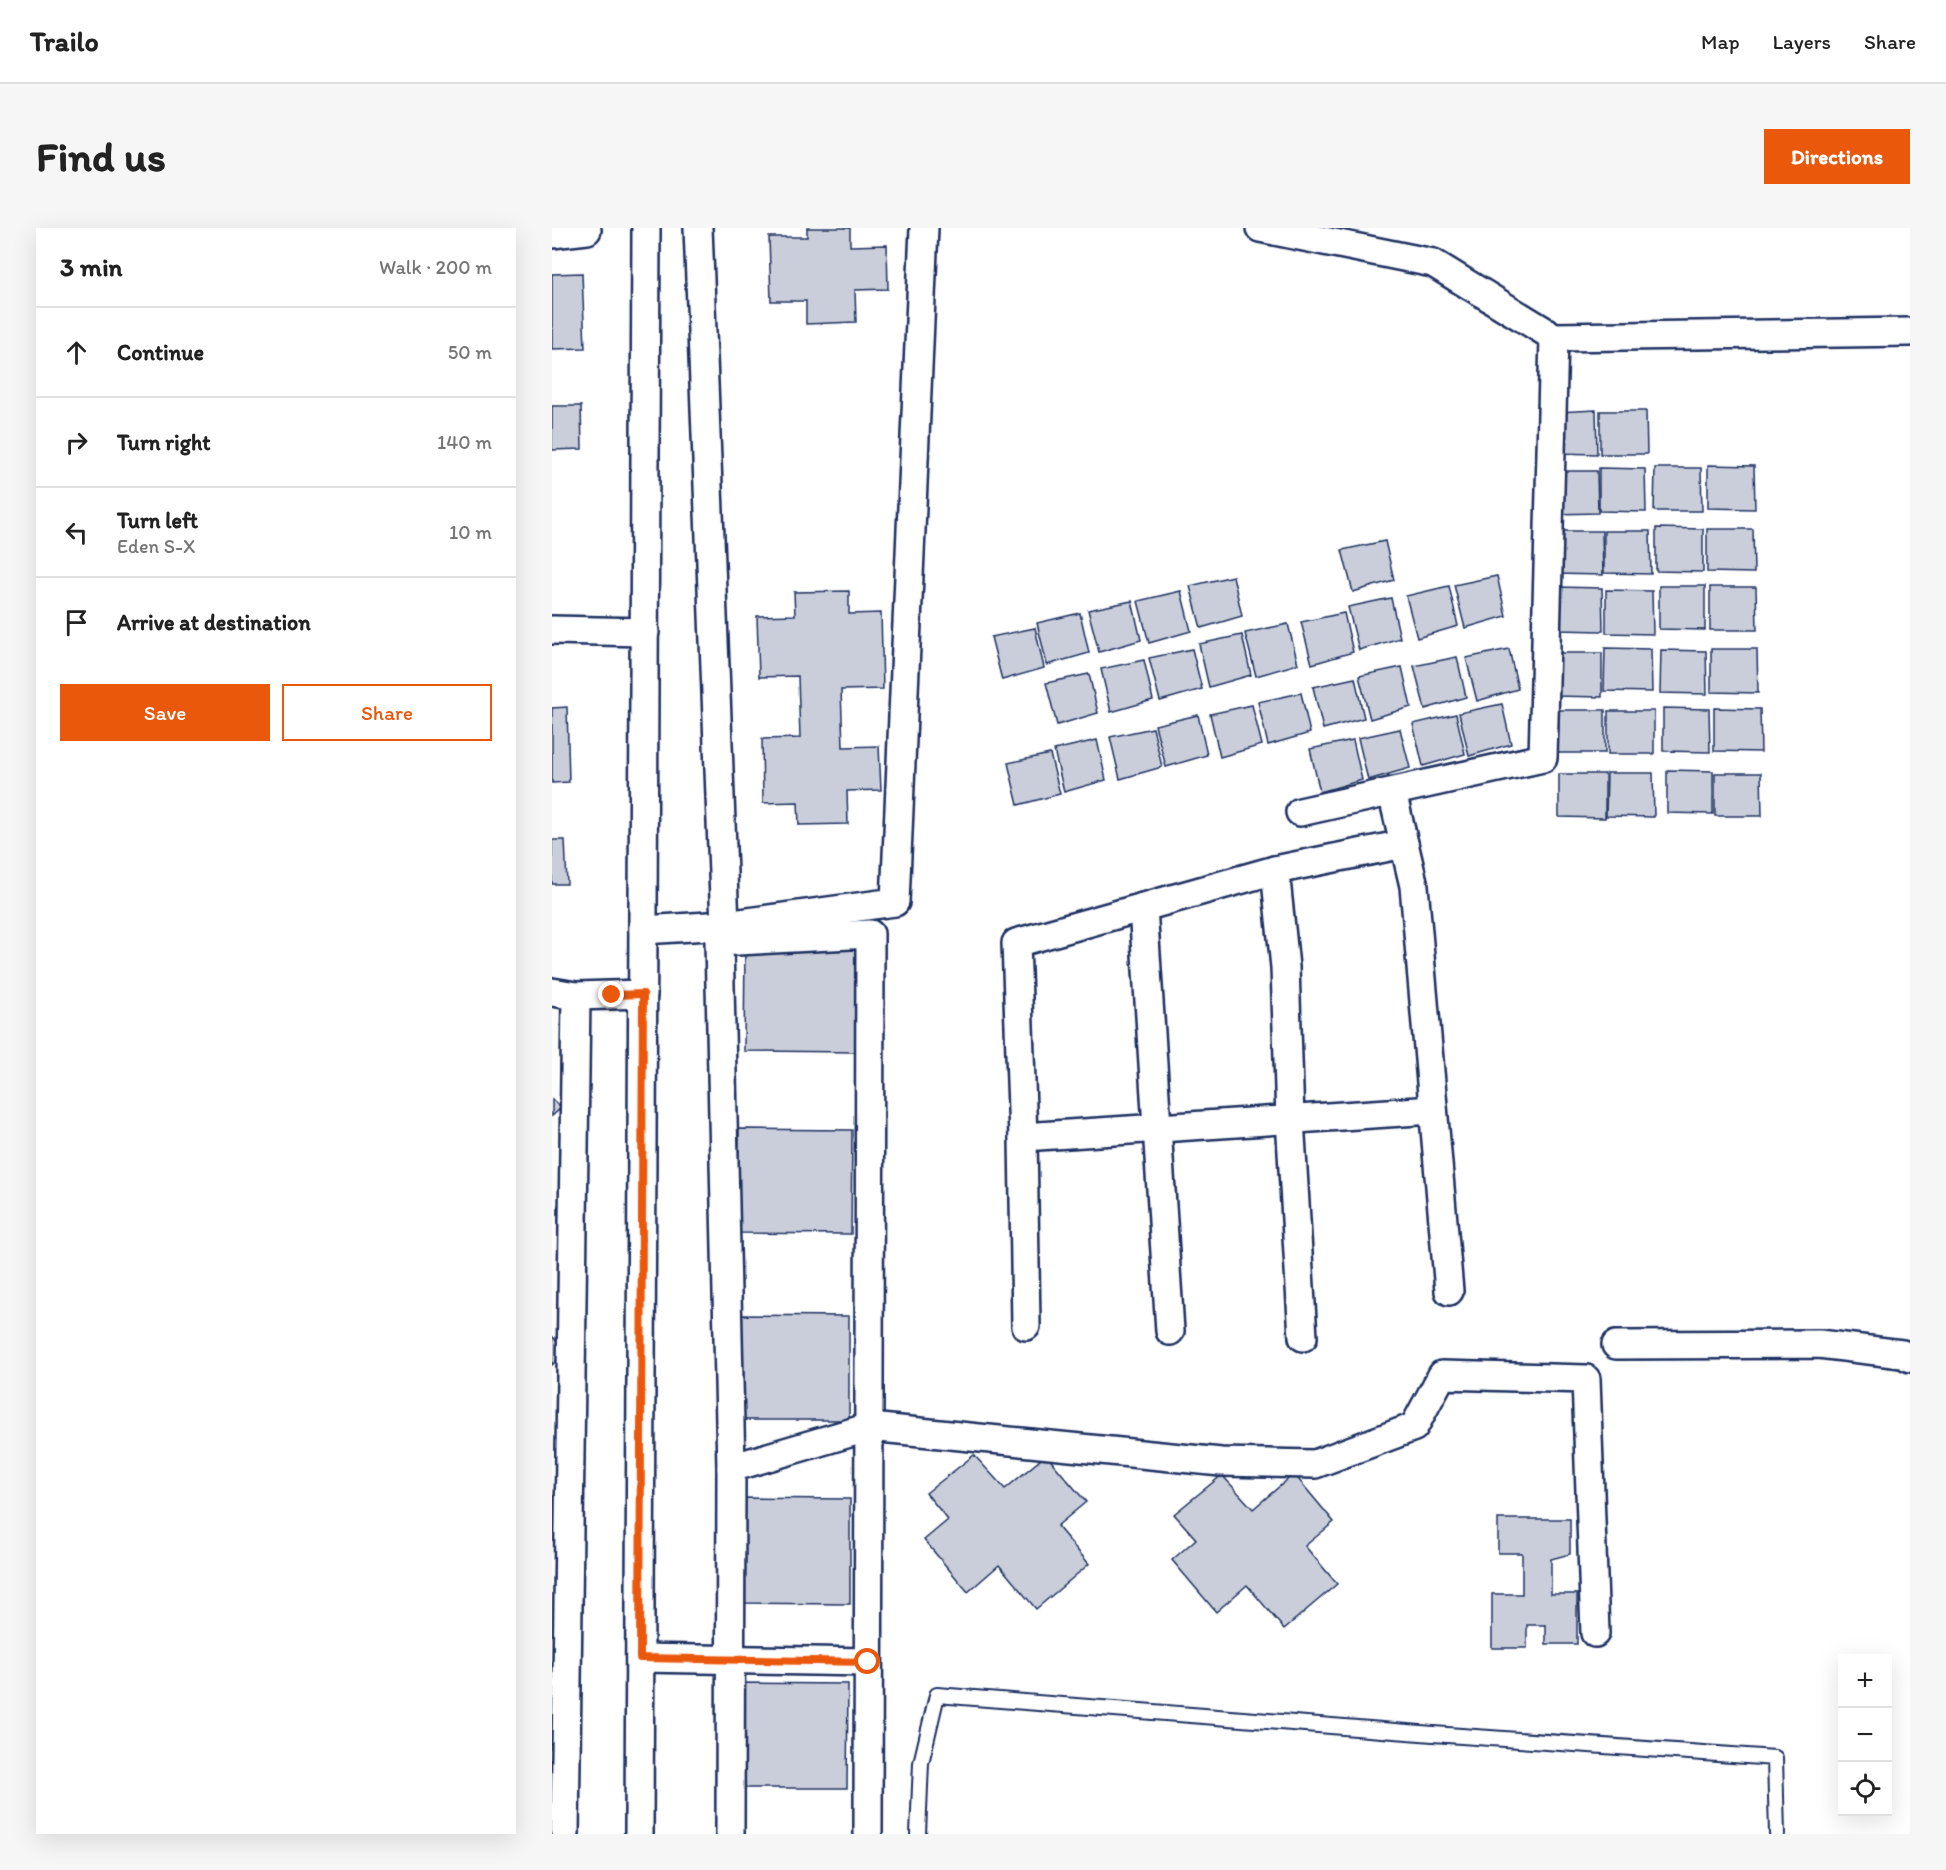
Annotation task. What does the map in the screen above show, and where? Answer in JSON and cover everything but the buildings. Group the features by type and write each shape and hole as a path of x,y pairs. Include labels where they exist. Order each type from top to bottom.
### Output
{"street":[{"path":"639,1834 646,228"},
{"path":"698,228 725,925"},
{"path":"643,930 725,925 895,902 924,228"},
{"path":"1260,228 1433,263 1554,337 1910,332"},
{"path":"552,234 587,230"},
{"path":"1300,812 1543,758 1554,337"},
{"path":"552,630 645,632"},
{"path":"1392,792 1414,886 1449,1291"},
{"path":"1026,1326 1023,1137 1016,943 1275,870 1404,844"},
{"path":"1275,870 1285,967 1290,1119 1302,1337"},
{"path":"1143,907 1170,1331"},
{"path":"730,1834 731,1468 719,942 870,934 868,1834"},
{"path":"565,1834 559,1690 564,994 643,994"},
{"path":"1023,1137 1433,1110"},
{"path":"1616,1346 1819,1344 1902,1354 1910,1358"},
{"path":"731,1468 870,1427 1221,1462 1315,1464 1414,1427 1442,1375 1586,1379 1595,1633"},
{"path":"640,1658 868,1662"}],"lane":[{"path":"918,1834 921,1763 937,1695 1775,1758 1777,1834"}],"route":[{"path":"612,995 643,994 640,1658 868,1662"}]}
